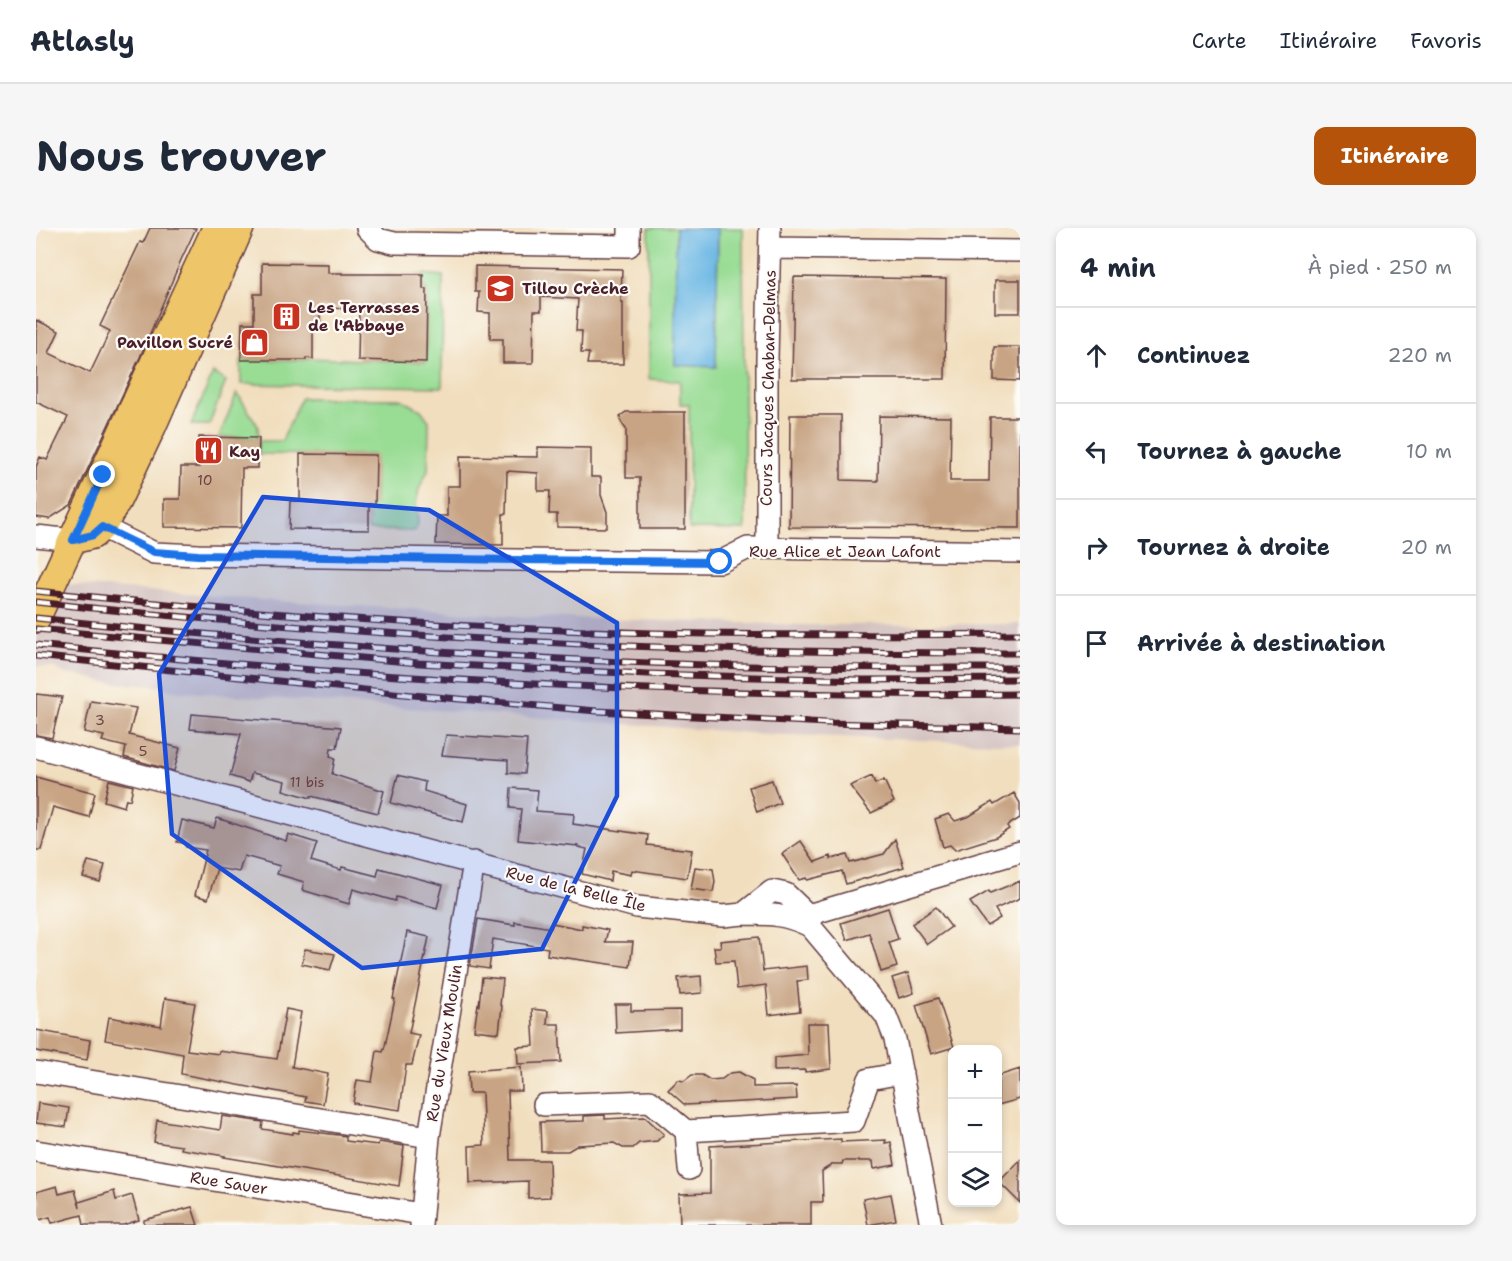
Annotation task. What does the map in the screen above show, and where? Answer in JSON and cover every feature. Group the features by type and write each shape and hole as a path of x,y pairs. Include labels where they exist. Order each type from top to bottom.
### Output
{"main road":[{"path":"36,619 216,228"},
{"path":"73,540 93,535 102,527 126,484 240,228"}],"street":[{"path":"367,228 378,239 393,243 629,237"},
{"path":"770,238 1020,251"},
{"name":"Cours Jacques Chaban-Delmas","path":"766,548 770,238"},
{"name":"Rue Alice et Jean Lafont","path":"102,527 154,552 198,555 720,562 748,548 1020,552"},
{"path":"36,536 73,540"},
{"name":"Rue de la Belle Île","path":"36,747 637,907 723,916 743,914 772,891 786,894 886,1016 895,1039 931,1225"},
{"path":"809,920 1020,852"},
{"name":"Rue du Vieux Moulin","path":"421,1220 429,1137 474,862"},
{"path":"36,1072 429,1137"},
{"path":"544,1105 650,1101 686,1131 854,1121 869,1079 902,1073"},
{"path":"686,1131 689,1169"},
{"name":"Rue Sauer","path":"36,1151 421,1220"}],"highlighted area":[{"path":"263,497 429,510 617,623 617,796 542,949 362,968 172,834 159,674"}],"shaded area":[{"path":"36,582 263,600 536,617 802,625 1020,624 1020,744 763,734 172,691 162,687 105,682 66,674 55,668 36,666"}],"green space":[{"path":"649,228 676,228 675,365 716,367 718,228 743,228 745,530 689,529 689,404 680,404 680,381 649,379"},
{"path":"423,274 443,276 442,387 241,384 241,360 305,360 306,358 426,362 427,289 423,289"},
{"path":"213,373 226,381 209,425 191,425"},
{"path":"237,393 258,426 259,438 219,437"},
{"path":"301,398 401,399 421,410 429,421 428,470 416,502 418,523 414,531 369,530 369,504 375,504 375,455 258,454 259,441 282,441"}],"water":[{"path":"676,228 718,228 716,367 675,365"}],"building":[{"path":"150,228 196,228 140,357 71,505 49,519 36,517 36,467 40,457 47,460 68,417 36,402 36,320 59,331 49,353 90,373 110,331 100,326 140,242 143,243"},
{"path":"262,263 328,264 328,273 342,274 423,274 423,289 427,289 426,362 358,360 359,309 320,308 320,329 313,329 313,359 241,360 242,323 254,323 254,294 262,294"},
{"path":"475,266 622,269 623,364 587,364 589,353 581,353 582,331 576,331 578,299 541,297 541,311 534,311 533,363 503,363 503,339 490,339 490,313 478,312 479,292 475,292"},
{"path":"794,277 946,279 945,379 792,379"},
{"path":"995,280 1020,280 1020,313 995,313"},
{"path":"994,347 1020,347 1020,381 994,380"},
{"path":"626,412 685,412 685,529 640,529 640,478 626,478 626,429 620,416"},
{"path":"790,415 841,415 841,480 878,481 879,416 951,417 950,481 989,481 990,417 1020,417 1020,528 789,527"},
{"path":"199,437 259,438 258,468 242,468 241,528 164,527 164,499 180,499 181,467 199,467"},
{"path":"538,447 591,448 591,477 601,477 601,495 607,512 607,528 557,527 557,514 549,514 550,491 538,491 538,473 507,471 503,545 436,544 437,516 447,516 447,486 460,486 460,456 538,457"},
{"path":"300,454 376,455 375,505 369,504 369,530 289,529 290,501 300,501"},
{"path":"36,694 62,697 52,738 36,735"},
{"path":"91,701 136,708 129,735 180,748 174,771 124,757 126,747 102,741 104,736 84,732"},
{"path":"192,714 341,727 337,748 331,748 330,756 335,758 332,774 384,791 378,813 283,790 285,781 252,773 249,782 230,776 241,734 190,729"},
{"path":"446,735 527,740 524,774 508,773 508,760 442,755"},
{"path":"398,775 425,782 424,791 467,804 463,822 391,803"},
{"path":"872,776 875,784 884,780 894,802 871,813 850,786"},
{"path":"36,777 95,793 89,817 53,807 41,850 36,850"},
{"path":"109,780 133,786 130,800 126,799 124,807 104,801"},
{"path":"772,780 780,803 757,812 749,787"},
{"path":"511,788 538,790 536,811 574,814 573,824 648,835 647,845 692,850 687,878 632,870 631,875 611,871 610,881 582,874 587,849 578,846 518,840 521,809 510,808"},
{"path":"1014,793 1020,803 1020,818 1007,826 1009,829 996,837 955,850 950,845 943,847 935,819 949,814 955,821 968,817 992,802 994,805"},
{"path":"217,818 286,841 288,834 317,843 311,861 341,870 342,867 377,876 379,868 443,885 437,908 396,897 395,901 353,889 349,904 302,890 304,882 277,874 280,866 244,856 239,872 217,868 208,899 195,895 206,850 186,847 184,843 177,842 182,820 214,828"},
{"path":"895,839 904,867 846,884 842,871 799,880 782,854 801,841 815,862 831,856 831,859 847,855 850,863 884,854"},
{"path":"88,861 105,865 100,882 83,877"},
{"path":"695,867 713,869 715,882 713,892 691,889"},
{"path":"1020,881 1020,898 995,909 1000,918 987,926 970,902 989,891 990,893"},
{"path":"936,907 951,927 927,944 912,924"},
{"path":"888,908 898,939 889,942 897,967 881,972 869,933 847,940 841,923"},
{"path":"478,919 515,925 515,922 551,928 552,923 582,929 582,925 608,930 605,942 633,942 630,967 547,955 548,948 493,939 489,969 470,966"},
{"path":"407,932 429,937 409,1033 419,1035 412,1065 406,1065 400,1110 353,1103 357,1080 372,1082 377,1051 383,1052 385,1046"},
{"path":"759,937 763,971 807,966 808,980 797,981 800,1011 769,1015 766,985 737,989 734,961 716,962 714,947 721,947 720,941"},
{"path":"305,949 335,954 330,970 302,964"},
{"path":"908,973 914,993 899,998 892,978"},
{"path":"701,976 702,993 680,995 678,978"},
{"path":"482,977 503,979 499,1033 474,1030"},
{"path":"165,998 195,1003 187,1050 219,1054 219,1051 277,1059 286,1009 301,1012 292,1067 328,1074 323,1104 305,1101 306,1097 181,1074 183,1054 105,1040 109,1017 161,1026"},
{"path":"938,998 953,1045 948,1045 948,1049 931,1054 916,1005"},
{"path":"615,1004 631,1004 631,1011 680,1010 680,1029 616,1033"},
{"path":"532,1009 548,1011 547,1024 559,1024 561,1062 518,1064 517,1047 534,1046"},
{"path":"807,1023 829,1023 831,1069 805,1072 805,1070 774,1071 774,1058 808,1055"},
{"path":"36,1030 90,1040 87,1060 36,1051"},
{"path":"521,1067 522,1091 508,1091 510,1160 549,1160 550,1197 528,1198 528,1181 470,1183 469,1146 484,1145 482,1093 469,1093 468,1071"},
{"path":"1020,1069 1020,1099 1002,1104 1002,1075"},
{"path":"739,1072 753,1080 753,1087 796,1086 797,1099 685,1105 668,1090 678,1080 684,1081 692,1075 702,1075 710,1080 722,1079 730,1073"},
{"path":"38,1103 69,1108 66,1127 36,1123"},
{"path":"605,1115 605,1119 645,1117 664,1134 657,1141 639,1143 633,1148 623,1148 614,1143 578,1145 568,1151 541,1151 540,1122 584,1121 584,1116"},
{"path":"222,1116 263,1122 262,1129 293,1134 293,1132 299,1133 299,1130 346,1136 346,1141 378,1145 379,1142 404,1146 399,1186 224,1157 181,1149 182,1146 154,1142 157,1120 220,1130"},
{"path":"841,1139 841,1142 886,1140 885,1143 891,1142 895,1165 874,1169 873,1161 843,1161 842,1164 833,1164 822,1171 823,1202 811,1202 811,1225 680,1225 679,1194 710,1193 710,1146"},
{"path":"1020,1160 1020,1203 1002,1185 1002,1179"},
{"path":"57,1186 59,1194 75,1190 80,1208 79,1202 114,1191 116,1200 132,1195 139,1220 123,1225 84,1225 82,1215 52,1223 50,1217 36,1221 36,1192"},
{"path":"891,1194 896,1220 868,1225 863,1199"},
{"path":"192,1207 198,1225 144,1225 144,1220"}],"railway":[{"path":"36,591 267,613 499,627 746,635 1020,634"},
{"path":"36,602 281,625 527,641 773,651 1020,653"},
{"path":"36,618 342,645 572,660 788,667 1020,668"},
{"path":"36,629 419,663 533,669 863,680 1020,679"},
{"path":"36,645 281,668 527,684 773,693 1020,694"},
{"path":"36,656 413,695 597,711 827,723 1020,728"}],"place":[{"name":"Tillou Crèche","path":"501,288"},
{"name":"Les Terrasses de l'Abbaye","path":"287,316"},
{"name":"Pavillon Sucré","path":"254,342"},
{"name":"Kay","path":"208,451"}],"route":[{"path":"103,475 73,540 93,535 102,527 154,552 198,555 720,562"}]}
